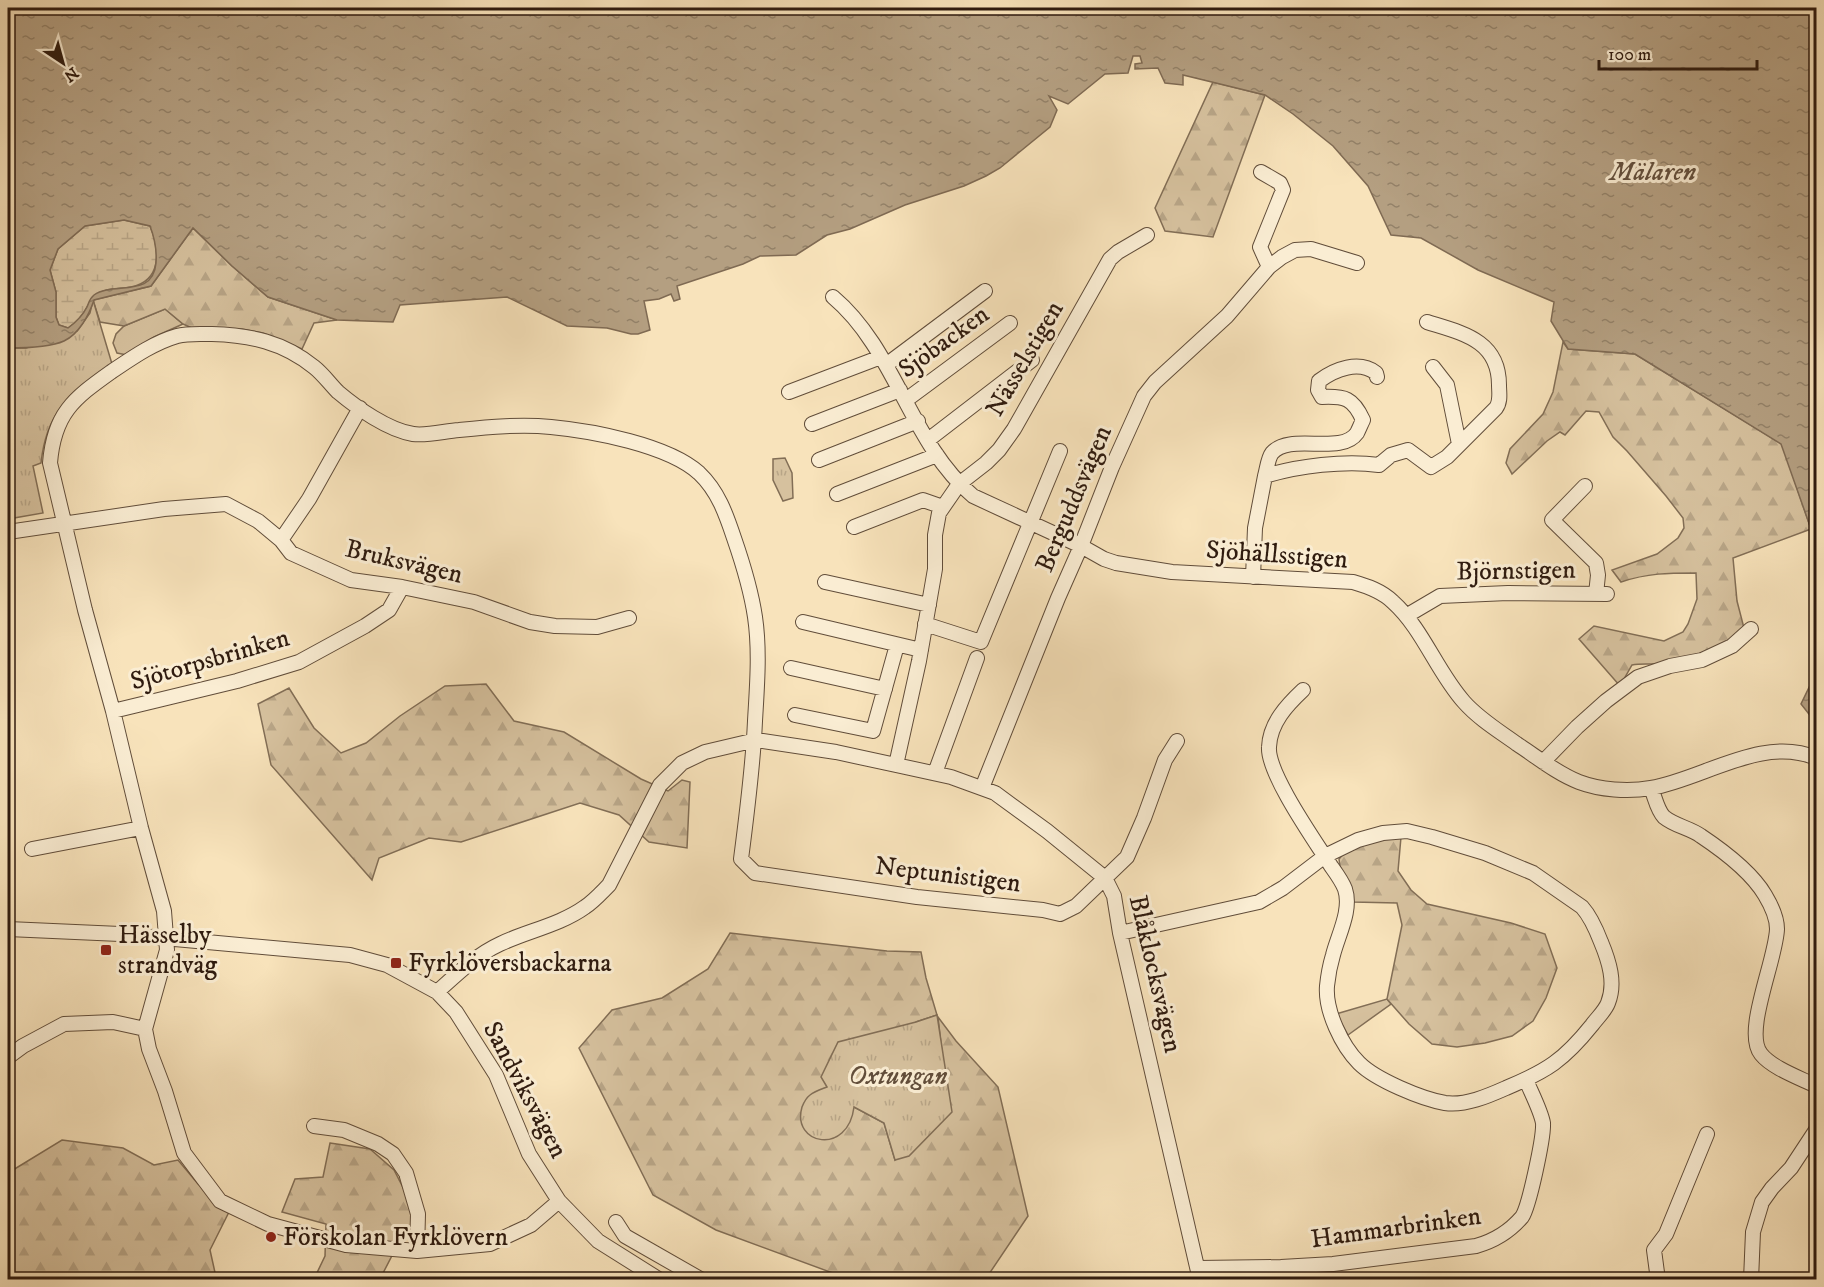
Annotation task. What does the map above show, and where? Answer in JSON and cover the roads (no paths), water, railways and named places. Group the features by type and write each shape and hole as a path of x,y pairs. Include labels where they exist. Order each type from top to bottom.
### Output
{"street":[{"path":"1261,172 1280,183 1283,190 1260,247 1269,267"},
{"name":"Nässelstigen","path":"896,765 929,605 935,568 934,535 939,513 959,484 986,463 1009,436 1110,259 1147,235"},
{"name":"Berguddsvägen","path":"982,788 1058,597 1144,396 1155,382 1227,316 1269,267 1282,257 1295,250 1311,249 1357,263"},
{"name":"Sjöbacken","path":"789,392 884,361 985,291"},
{"name":"Sjöbacken","path":"833,297 850,311 884,361 937,455 959,484 973,496 1081,546"},
{"path":"1265,476 1286,470 1359,462 1379,465 1391,455 1408,450 1431,467 1447,457 1499,403 1499,375 1491,354 1470,336 1427,322"},
{"name":"Sjöbacken","path":"812,424 903,395 1010,323"},
{"path":"559,1202 531,1225 490,1244 417,1251 346,1245 268,1224 220,1201 184,1153 149,1049 145,1029 167,950 164,911 141,828 114,711 85,610 50,463 52,442 61,419 74,401 135,356 179,335 225,334 250,336 295,354 315,367 340,393 360,408 388,426 414,434 495,426 551,427 607,436 662,452 682,461 698,473 715,491 726,513 742,562 755,617 758,689 756,740"},
{"path":"928,440 1032,360"},
{"path":"1253,577 1255,528 1271,454 1284,445 1327,444 1343,441 1356,435 1363,420 1357,406 1347,399 1322,397 1318,390 1319,381 1331,372 1356,366 1370,368 1376,373 1377,378"},
{"path":"1433,367 1447,385 1459,444"},
{"path":"281,540 309,499 360,408"},
{"name":"Sjöbacken","path":"819,460 918,422"},
{"path":"925,624 981,642 1060,451"},
{"path":"837,494 937,455"},
{"name":"Björnstigen","path":"1406,616 1440,596 1508,593 1601,594 1596,563 1552,520 1585,486"},
{"path":"854,527 923,500 943,507"},
{"name":"Bruksvägen","path":"8,532 164,509 226,504 258,521 281,540 291,554 351,580 402,587 474,602 530,622 555,626 597,627 629,618"},
{"name":"Sjöhällsstigen","path":"1081,546 1104,559 1135,567 1172,572 1353,582 1373,589 1393,601 1406,616 1463,701 1484,720 1543,762 1581,783 1609,788 1651,788 1765,752 1788,752 1808,755 1816,759"},
{"path":"825,582 929,605"},
{"name":"Sjötorpsbrinken","path":"114,711 237,681 300,662 389,610 402,587"},
{"path":"803,622 921,651"},
{"path":"1543,762 1577,727 1638,676 1670,666 1702,660 1732,646 1751,628"},
{"path":"795,715 873,731 897,645"},
{"path":"935,773 977,658"},
{"path":"791,668 885,689"},
{"path":"1120,933 1259,902 1290,883 1325,856 1358,840 1383,833 1407,831 1485,853 1533,873 1582,907 1589,914 1609,962 1611,987 1608,1005 1575,1046 1561,1059 1526,1080 1468,1102 1448,1104 1430,1100 1393,1085 1360,1065 1332,1020 1328,1002 1327,987 1333,956 1343,924 1346,895 1344,887 1325,856 1296,812 1274,768 1269,750 1271,734 1284,709 1303,690"},
{"name":"Blåklocksvägen","path":"437,992 470,963 498,945 584,908 600,895 609,885 660,784 682,763 705,752 756,740 836,752 935,773 982,788 995,793 1047,831 1104,878 1114,896 1120,933 1199,1274"},
{"name":"Neptunistigen","path":"756,740 741,859 755,873 917,897 1043,910 1060,914 1076,906 1127,857 1165,760 1177,741"},
{"path":"1651,788 1663,816 1700,835 1752,877 1766,896 1777,928 1774,955 1758,1012 1755,1031 1756,1047 1763,1057 1783,1070 1816,1086"},
{"path":"32,849 141,828"},
{"name":"Sandviksvägen","path":"8,929 120,934 350,956 387,965 437,992 456,1012 496,1075 529,1155 559,1202 598,1241 660,1280"},
{"path":"8,1057 64,1024 112,1022 145,1029"},
{"name":"Hammarbrinken","path":"1199,1274 1333,1264 1476,1246 1490,1242 1510,1229 1523,1216 1543,1137 1543,1120 1526,1080"},
{"path":"314,1126 344,1130 378,1144 393,1154 406,1173 418,1214 417,1251"},
{"path":"1752,1280 1753,1232 1762,1202 1791,1168 1816,1130"},
{"path":"1658,1280 1653,1250 1666,1234 1707,1134"},
{"path":"616,1222 626,1236 702,1280"}],"water":[{"name":"Mälaren","path":"8,8 1816,8 1816,582 1811,529 1781,444 1635,354 1568,349 1551,321 1554,302 1478,270 1421,238 1391,235 1368,186 1333,146 1265,95 1183,75 1183,85 1165,83 1158,68 1135,69 1135,64 1142,63 1140,56 1133,56 1128,73 1105,74 1068,104 1049,96 1057,110 1050,127 1000,168 986,176 964,186 905,205 850,229 827,235 796,255 760,256 677,286 680,299 674,301 671,294 659,299 644,301 650,330 638,334 607,328 567,326 507,297 400,305 393,322 337,320 268,297 193,228 151,286 94,300 83,324 64,341 44,346 8,348","holes":["124,220 150,226 155,244 156,263 148,281 131,287 102,291 94,295 83,313 68,328 59,325 56,317 56,292 50,270 58,249 85,226"]},
{"path":"1816,673 1816,723 1801,704"}],"place":[{"name":"Hässelby strandväg","path":"106,950"},
{"name":"Fyrklöversbackarna","path":"396,963"},
{"name":"Förskolan Fyrklövern","path":"271,1237"}],"park label":[{"name":"Oxtungan","path":"898,1076"}]}
